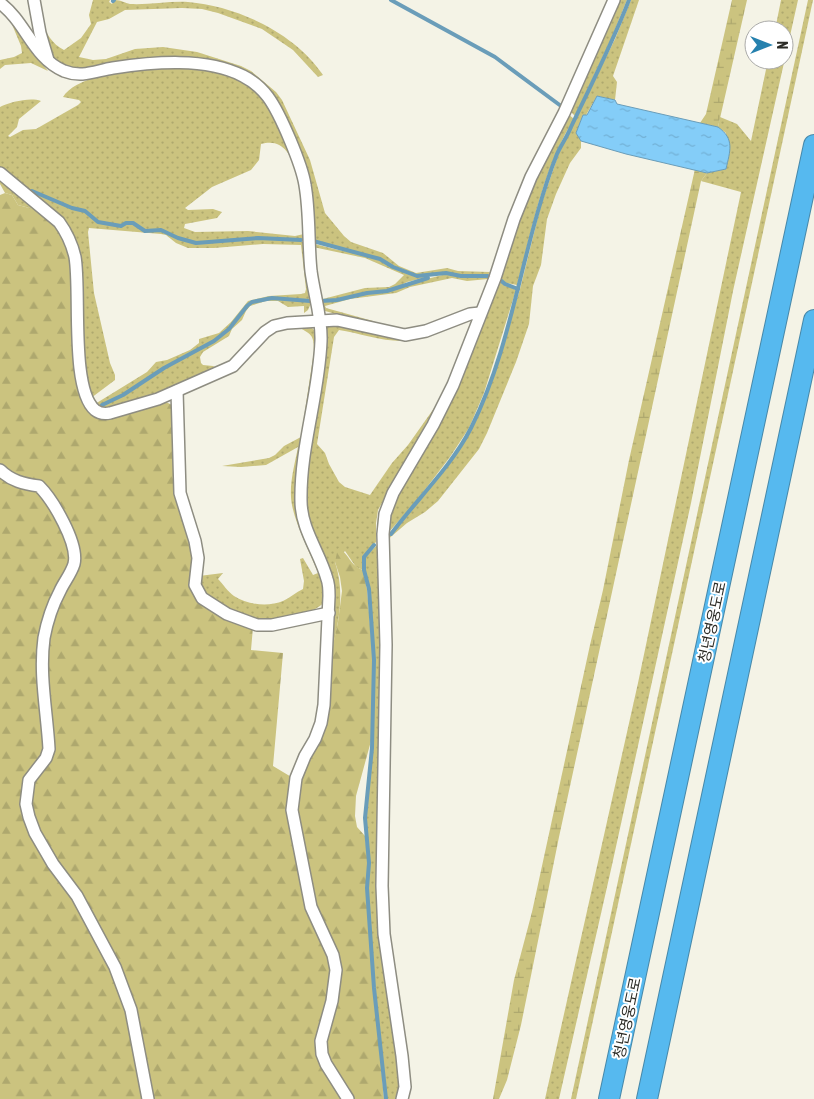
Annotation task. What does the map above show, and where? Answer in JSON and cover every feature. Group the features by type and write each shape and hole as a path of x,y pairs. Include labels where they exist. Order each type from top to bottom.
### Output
{"highway":[{"name":"청년영웅도로","path":"609,1099 814,145"},
{"path":"647,1099 814,320"}],"street":[{"path":"34,0 40,33 48,60"},
{"path":"402,1099 405,1087 384,934 382,886 386,645 383,534 385,514 394,493 433,425 453,385 495,278 514,219 531,177 564,113 606,22 614,0"},
{"path":"0,3 15,16 37,50 59,68 76,74 90,74 106,69 146,63 209,65 243,76 258,86 269,98 284,128 305,182 308,202 309,253 322,338 302,475 300,504 306,525 328,580 330,596 324,705 321,722 296,778 292,810 311,908 333,955 336,970 332,1001 321,1041 322,1054 326,1064 348,1099"},
{"path":"0,172 59,222 72,244 76,273 78,348 84,387 96,411 110,413 177,391 233,366 265,332 274,326 337,320 405,335 426,331 470,314 480,313"},
{"path":"177,391 180,493 195,541 198,558 195,585 202,598 226,614 257,625 272,625 329,613"},
{"path":"0,470 11,479 39,486 47,494 74,551 74,563 48,618 44,638 43,667 49,749 46,758 30,780 26,804 35,833 77,896 115,967 131,1010 148,1099"}],"green space":[{"path":"93,0 110,0 109,2 112,4 115,0 119,0 130,4 188,2 207,5 245,16 281,34 297,46 323,75 318,77 293,50 262,29 202,9 125,10 109,19 97,22 79,57 93,60 106,59 135,49 163,47 197,52 251,71 276,92 282,100 310,160 325,213 344,236 351,242 383,253 399,266 416,273 447,268 458,271 490,272 488,275 461,275 446,272 417,275 393,266 381,258 312,241 312,190 303,158 278,107 228,66 66,69 49,58 41,21 50,38 64,50 81,38 91,24 89,15"},
{"path":"618,0 627,0 575,116 569,110"},
{"path":"631,0 639,0 613,76 617,82 615,100 597,96 586,115 583,115 576,133 581,141 581,148 570,163 547,219 541,265 533,286 529,324 516,362 487,433 479,449 438,501 386,541 453,459 471,430 487,393 502,348 520,289 541,205 559,153 615,39"},
{"path":"732,0 747,0 718,127 700,123 706,114"},
{"path":"781,0 798,0 794,20 777,20"},
{"path":"808,0 813,0 576,1099 571,1099 794,70"},
{"path":"12,18 25,43 48,71 31,63 5,65 0,69 0,60 22,53 11,22"},
{"path":"137,67 209,69 240,78 262,95 293,155 302,182 305,219 302,217 295,167 283,147 273,143 261,144 259,160 251,170 212,187 185,208 188,210 213,209 222,212 217,218 185,224 184,228 195,232 248,231 295,236 304,234 304,240 258,238 196,242 178,237 161,229 145,230 161,230 178,238 196,243 258,239 301,241 306,253 312,300 279,298 312,301 308,310 304,313 304,306 288,307 278,301 266,301 250,306 242,320 232,329 229,336 203,352 200,357 203,365 217,368 156,395 103,410 95,404 147,372 156,362 167,360 190,350 199,343 199,339 219,333 231,322 248,301 269,296 301,294 305,293 306,289 301,245 263,244 188,248 176,243 166,235 89,228 94,293 110,363 115,375 115,380 91,398 85,373 79,257 0,168 0,107 20,101 41,101 19,119 17,127 8,136 10,137 23,130 36,129 78,105 81,102 79,100 63,97 69,90 86,80","holes":["279,298 254,302 247,306 223,332 243,309 253,301 261,299","222,334 197,351 176,361"]},
{"path":"766,70 782,70 733,291 691,503 559,1099 545,1099 638,683 741,192 701,181 707,173 726,169 726,133 718,127 720,117 737,124 751,141"},
{"path":"567,113 574,119 563,138 546,179 517,285 506,283 499,277 529,193"},
{"path":"695,169 707,173 701,181 559,837 521,1025 507,1080 499,1099 493,1099 514,980 532,912 603,590 629,460"},
{"path":"0,177 41,211 18,205 12,195 5,193 0,184"},
{"path":"5,193 12,195 18,205 41,211 57,224 72,258 74,348 94,414 164,401 172,405 177,456 195,558 191,586 253,627 251,650 283,653 273,766 293,778 289,810 333,971 318,1040 344,1099 150,1099 134,1009 38,832 29,804 32,781 48,760 45,657 51,619 77,564 60,513 26,482 0,465 0,195"},
{"path":"312,243 384,261 407,273 427,277 407,282 396,288 337,299 319,300 365,288 389,287 404,275 365,258 313,247"},
{"path":"446,274 461,277 488,277 488,279 467,281 452,278 410,287 396,293 350,299 325,306 326,308 373,321 394,330 325,311 321,308 319,302 337,301 367,294 387,292 408,284"},
{"path":"498,280 516,290 484,393 469,428 450,457 414,504 388,533 393,503 462,377"},
{"path":"330,324 427,334 418,339 396,341 339,330 334,337 317,444 325,453 339,482 345,487 370,495 437,404 378,510 376,542 363,556 363,570 356,567 345,551 335,562 340,589 340,602 337,628 328,668 331,613 303,503 325,326"},
{"path":"296,326 311,327 319,338 298,504 325,580 326,601 312,611 295,617 260,621 247,618 215,603 203,592 199,576 223,573 218,579 234,596 252,603 271,604 283,601 303,589 304,581 300,559 303,558 313,575 318,573 292,506 291,484 298,447 266,465 222,466 269,458 284,446 301,437 314,345 311,335"},
{"path":"0,473 38,488 63,530 72,563 46,618 46,749 24,804 93,931 129,1011 145,1099 0,1099"},
{"path":"377,545 380,596 378,932 400,1084 395,1099 386,1099 375,988 368,888 370,863 366,818 372,748 375,660 370,589 365,570 365,557"},
{"path":"338,548 358,568 363,570 367,589 373,660 371,741 356,796 355,816 357,827 365,836 368,863 366,888 384,1099 350,1099 324,1053 337,989 319,921 295,810 298,779 317,740 328,668 338,622 342,591 335,562"}],"water":[{"path":"597,96 615,100 617,104 718,127 727,136 730,146 726,169 707,173 626,154 581,141 576,133 583,115 587,115"}],"waterway":[{"path":"391,0 495,57 561,106"},
{"path":"391,534 454,456 471,428 486,395 498,361 535,222 557,154 616,32 629,0"},
{"path":"32,191 72,208 85,211 98,222 121,226 126,223 133,223 145,231 161,230 178,238 196,243 258,238 301,240"},
{"path":"313,241 380,259 393,267 417,276 446,273 461,276 488,276"},
{"path":"321,301 387,291 428,278"},
{"path":"498,278 505,284 518,289"},
{"path":"102,405 123,395 164,368 214,341 229,329 252,302 272,298 310,301"},
{"path":"374,545 364,557 364,570 369,589 374,660 372,748 365,818 369,863 367,888 374,988 386,1099"}]}
